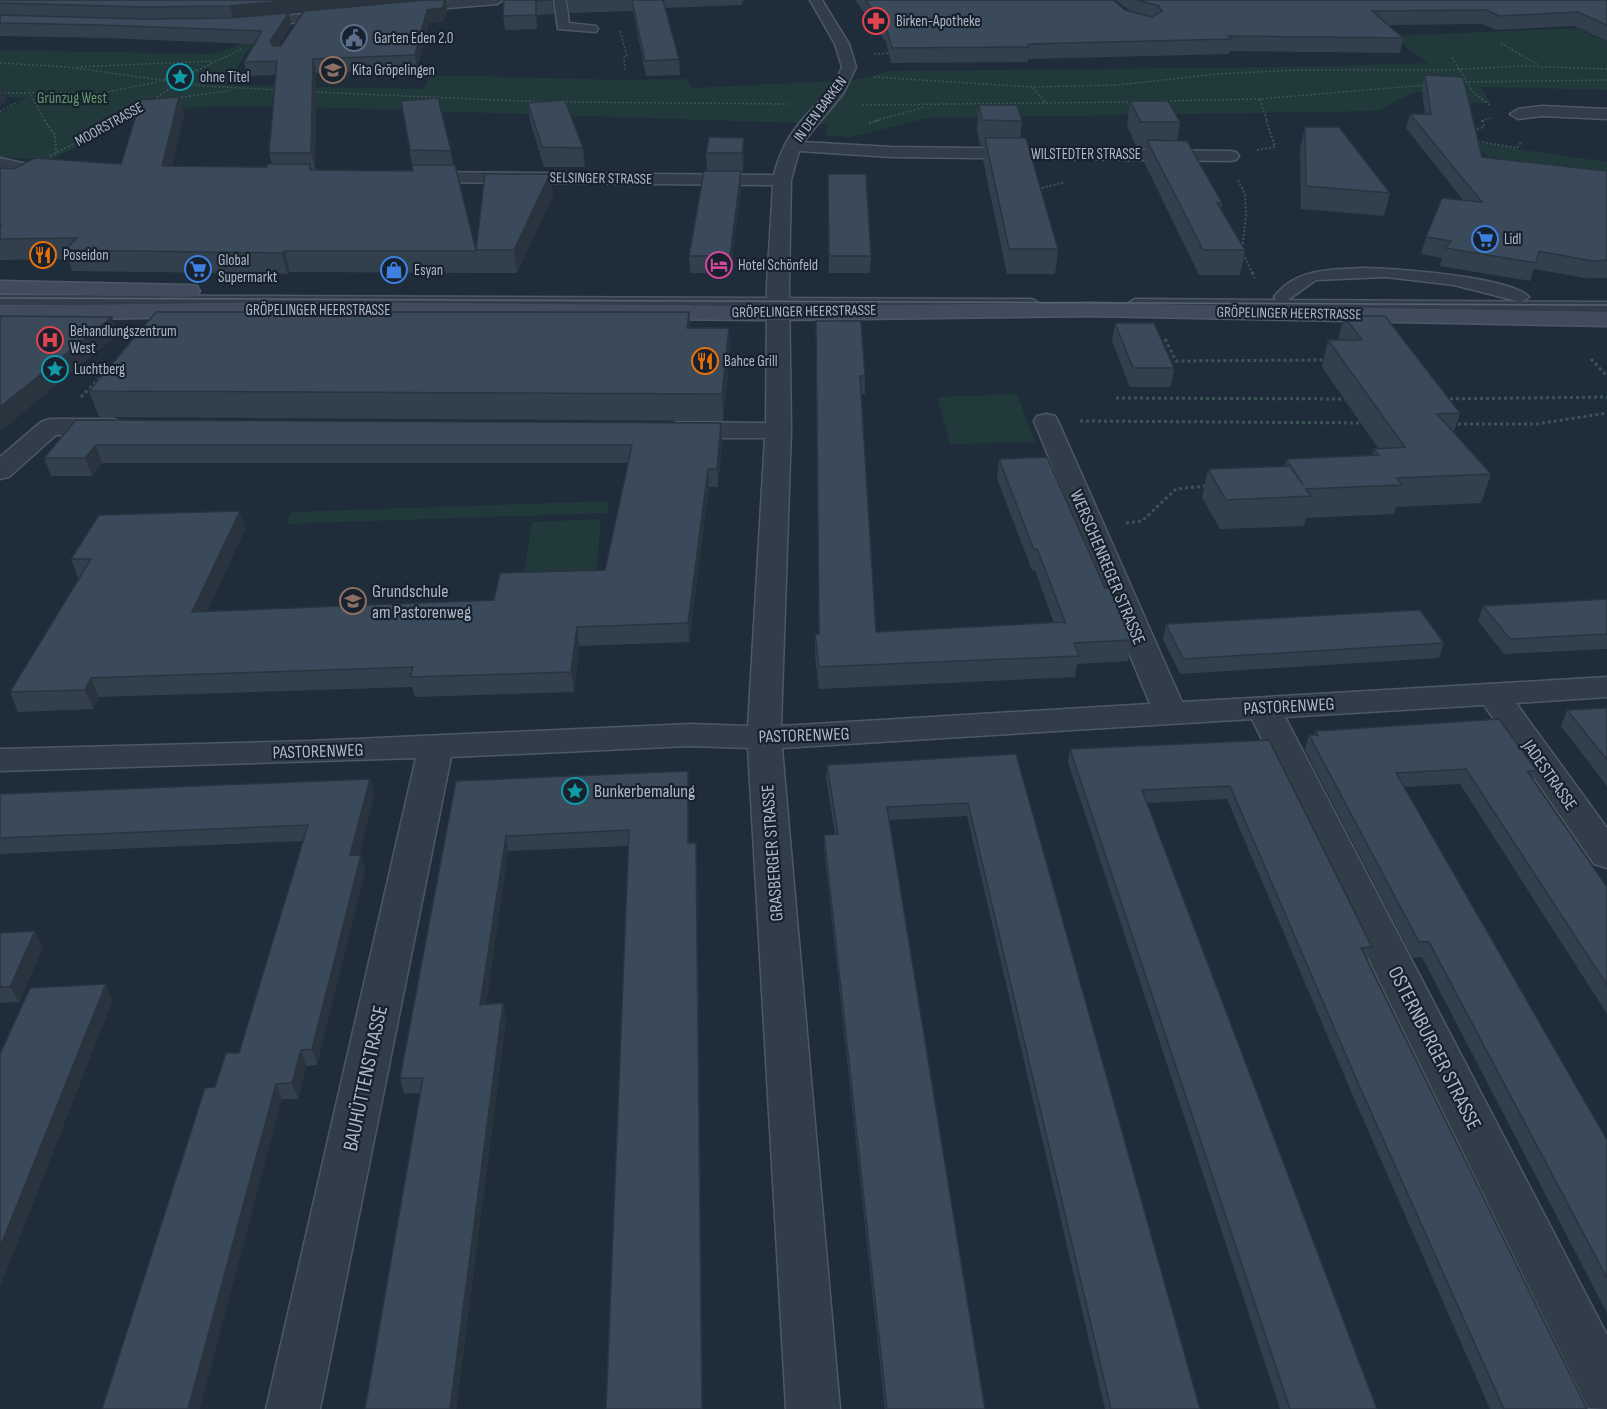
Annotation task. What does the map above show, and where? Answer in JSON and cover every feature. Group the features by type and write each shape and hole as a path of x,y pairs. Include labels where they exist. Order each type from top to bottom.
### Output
{"main road":[{"name":"GRÖPELINGER HEERSTRASSE","path":"0,287 101,287 292,295 778,304 857,310 1304,312 1607,319"},
{"name":"GRÖPELINGER HEERSTRASSE","path":"0,314 1273,297 1607,297"}],"street":[{"path":"300,23 327,0"},
{"path":"382,10 497,0"},
{"path":"560,0 563,26 591,29"},
{"name":"IN DEN BARKEN","path":"778,304 782,180 785,164 805,127 826,104 847,74 849,67 846,54 816,0"},
{"path":"235,25 270,22 300,23 360,12"},
{"path":"1518,114 1542,111 1607,114"},
{"name":"WILSTEDTER STRASSE","path":"793,146 891,152 1230,156"},
{"path":"0,163 25,169"},
{"path":"0,183 25,169"},
{"name":"SELSINGER STRASSE","path":"393,177 782,180"},
{"name":"GRASBERGER STRASSE","path":"778,304 778,431 764,738 813,1409"},
{"name":"WERSCHENREGER STRASSE","path":"1046,421 1170,712"},
{"path":"0,471 50,427 134,427"},
{"path":"659,430 778,431"},
{"name":"PASTORENWEG","path":"0,760 436,747 690,735 764,738 1607,687"},
{"name":"JADESTRASSE","path":"1494,694 1607,855"},
{"name":"OSTERNBURGER STRASSE","path":"1263,707 1607,1389"},
{"name":"BAUHÜTTENSTRASSE","path":"293,1409 436,747"}],"lane":[{"path":"244,301 292,295"},
{"path":"0,300 1607,307"}],"path":[{"name":"MOORSTRASSE","path":"25,169 149,102 214,60 244,49 262,38 271,28 270,22"},
{"path":"620,31 627,56 624,57 625,70"},
{"path":"1501,43 1508,50 1534,61 1538,66"},
{"path":"846,54 901,53"},
{"path":"1452,57 1457,69 1482,103 1518,114"},
{"path":"67,67 214,60"},
{"path":"0,63 67,67 177,82 284,90"},
{"path":"847,74 1032,87 1118,85 1217,74 1269,71 1538,66 1607,69"},
{"path":"0,93 102,93 138,87 205,67"},
{"path":"1455,82 1607,80"},
{"path":"1154,101 1260,99 1432,85"},
{"path":"1032,87 1047,104"},
{"path":"171,99 241,88"},
{"path":"308,91 547,102"},
{"path":"31,94 39,112 56,135 56,153"},
{"path":"1260,99 1275,147 1230,156 1235,174 1245,194 1246,215 1242,252 1273,297"},
{"path":"149,102 160,101"},
{"path":"559,102 1047,104 1142,101"},
{"path":"0,112 17,102"},
{"path":"1472,130 1484,127 1481,120 1518,114"},
{"path":"1467,140 1517,148 1522,140 1526,140"},
{"path":"1152,311 1176,361 1336,360 1304,312"},
{"path":"1591,359 1607,376"},
{"path":"50,427 101,378"},
{"path":"1435,399 1590,395 1607,397"},
{"path":"1116,398 1354,399"},
{"path":"1447,424 1537,424 1607,413"},
{"path":"1046,421 1364,423"},
{"path":"1091,527 1142,521 1176,489 1211,485"}],"green space":[{"name":"Grünzug West","path":"251,28 264,42 247,51 226,85 424,89 429,75 623,80 687,79 691,88 855,80 890,71 1299,67 1428,63 1391,36 1576,28 1607,42 1607,90 1481,87 1490,103 1470,103 1464,94 1414,92 1377,111 928,118 852,137 825,136 828,124 277,106 155,108 42,164 33,159 0,157 0,114 25,98 0,97 0,50 211,54 235,47"},
{"path":"1475,143 1607,162 1607,172 1498,169"},
{"path":"1017,394 1035,442 950,444 937,397"},
{"path":"608,501 608,513 286,524 291,512"},
{"path":"601,519 596,577 523,580 532,522"}],"building":[{"path":"0,0 293,0 230,6 143,7 0,3"},
{"path":"445,0 442,8 427,10 415,55 313,59 311,153 269,153 277,61 244,62 262,31 0,23 0,15 142,19 230,18 289,13 270,41 273,46 281,46 304,11"},
{"path":"504,0 552,0 536,1 536,15 503,16"},
{"path":"632,0 663,0 679,59 645,61"},
{"path":"865,0 1113,0 1125,10 1152,17 1162,11 1159,6 1137,0 1607,0 1607,25 1578,12 1499,16 1487,10 1372,11 1403,38 1228,36 1232,39 1028,44 1029,47 892,48 886,27"},
{"path":"1425,75 1463,77 1482,157 1607,171 1607,260 1592,261 1539,251 1536,263 1445,248 1451,241 1426,237 1442,198 1482,202 1410,114 1431,114"},
{"path":"179,97 162,166 267,167 267,164 310,164 310,170 413,171 412,165 455,165 476,251 285,251 282,253 65,250 77,238 0,239 0,227 2,226 0,226 0,168 14,169 35,158 121,164 141,100"},
{"path":"438,98 451,151 410,150 401,101"},
{"path":"565,100 583,148 542,147 528,103"},
{"path":"1130,101 1168,101 1180,122 1141,122"},
{"path":"979,105 1017,105 1022,121 982,120"},
{"path":"1305,127 1339,127 1390,193 1306,186"},
{"path":"709,137 744,138 742,153 706,153"},
{"path":"985,138 1026,138 1058,249 1009,249"},
{"path":"1147,140 1187,141 1222,203 1217,203 1245,250 1203,250"},
{"path":"704,171 741,171 730,256 689,256"},
{"path":"485,174 550,174 514,250 476,250"},
{"path":"828,174 866,174 871,256 829,256"},
{"path":"156,312 689,312 687,328 729,328 722,394 89,391"},
{"path":"0,316 112,317 0,407"},
{"path":"1344,316 1385,316 1460,413 1437,414 1491,474 1397,478 1402,485 1306,489 1311,496 1226,500 1208,469 1290,466 1303,485 1286,459 1379,455 1374,449 1405,447 1328,340 1362,340"},
{"path":"816,321 861,321 865,376 860,376 876,632 1065,622 1066,624 1037,549 1034,550 999,459 1047,457 1105,588 1109,587 1132,640 1074,643 1079,656 819,667 815,634 819,634"},
{"path":"1115,323 1154,323 1174,368 1133,368"},
{"path":"76,420 721,423 717,469 708,469 688,623 577,627 571,672 410,677 413,667 91,678 85,690 10,692 91,559 71,559 99,515 240,511 192,612 494,600 500,573 605,570 632,445 96,445 85,458 44,458"},
{"path":"1607,599 1607,634 1510,639 1483,606"},
{"path":"1420,610 1444,643 1183,659 1166,624"},
{"path":"1607,708 1607,760 1567,710"},
{"path":"1499,719 1537,771 1527,771 1607,887 1607,985 1466,769 1396,773 1607,1140 1607,1278 1429,942 1419,942 1309,735 1318,735 1316,731"},
{"path":"1269,740 1372,947 1361,948 1587,1409 1504,1409 1358,1083 1230,786 1142,790 1377,1409 1290,1409 1070,749"},
{"path":"1016,754 1200,1409 1111,1409 968,803 887,807 985,1409 887,1409 824,835 838,834 827,765"},
{"path":"688,771 688,843 696,843 702,1409 606,1409 629,830 506,836 480,1005 503,1003 450,1409 365,1409 423,1078 400,1078 456,781"},
{"path":"370,779 350,855 361,855 312,1049 301,1050 292,1083 276,1084 188,1409 102,1409 205,1088 215,1087 226,1053 239,1053 308,825 0,838 0,794"},
{"path":"35,931 10,987 0,987 0,933"},
{"path":"106,984 0,1247 0,1054 30,988"}],"tram line":[{"path":"0,298 1607,305"}],"place":[{"name":"Birken-Apotheke","path":"876,21"},
{"name":"Garten Eden 2.0","path":"354,38"},
{"name":"Kita Gröpelingen","path":"333,70"},
{"name":"ohne Titel","path":"180,77"},
{"name":"Lidl","path":"1485,239"},
{"name":"Poseidon","path":"43,255"},
{"name":"Hotel Schönfeld","path":"719,265"},
{"name":"Global Supermarkt","path":"198,269"},
{"name":"Esyan","path":"394,270"},
{"name":"Behandlungszentrum West","path":"50,340"},
{"name":"Bahce Grill","path":"705,361"},
{"name":"Luchtberg","path":"55,369"},
{"name":"Grundschule am Pastorenweg","path":"353,601"},
{"name":"Bunkerbemalung","path":"575,791"}]}
